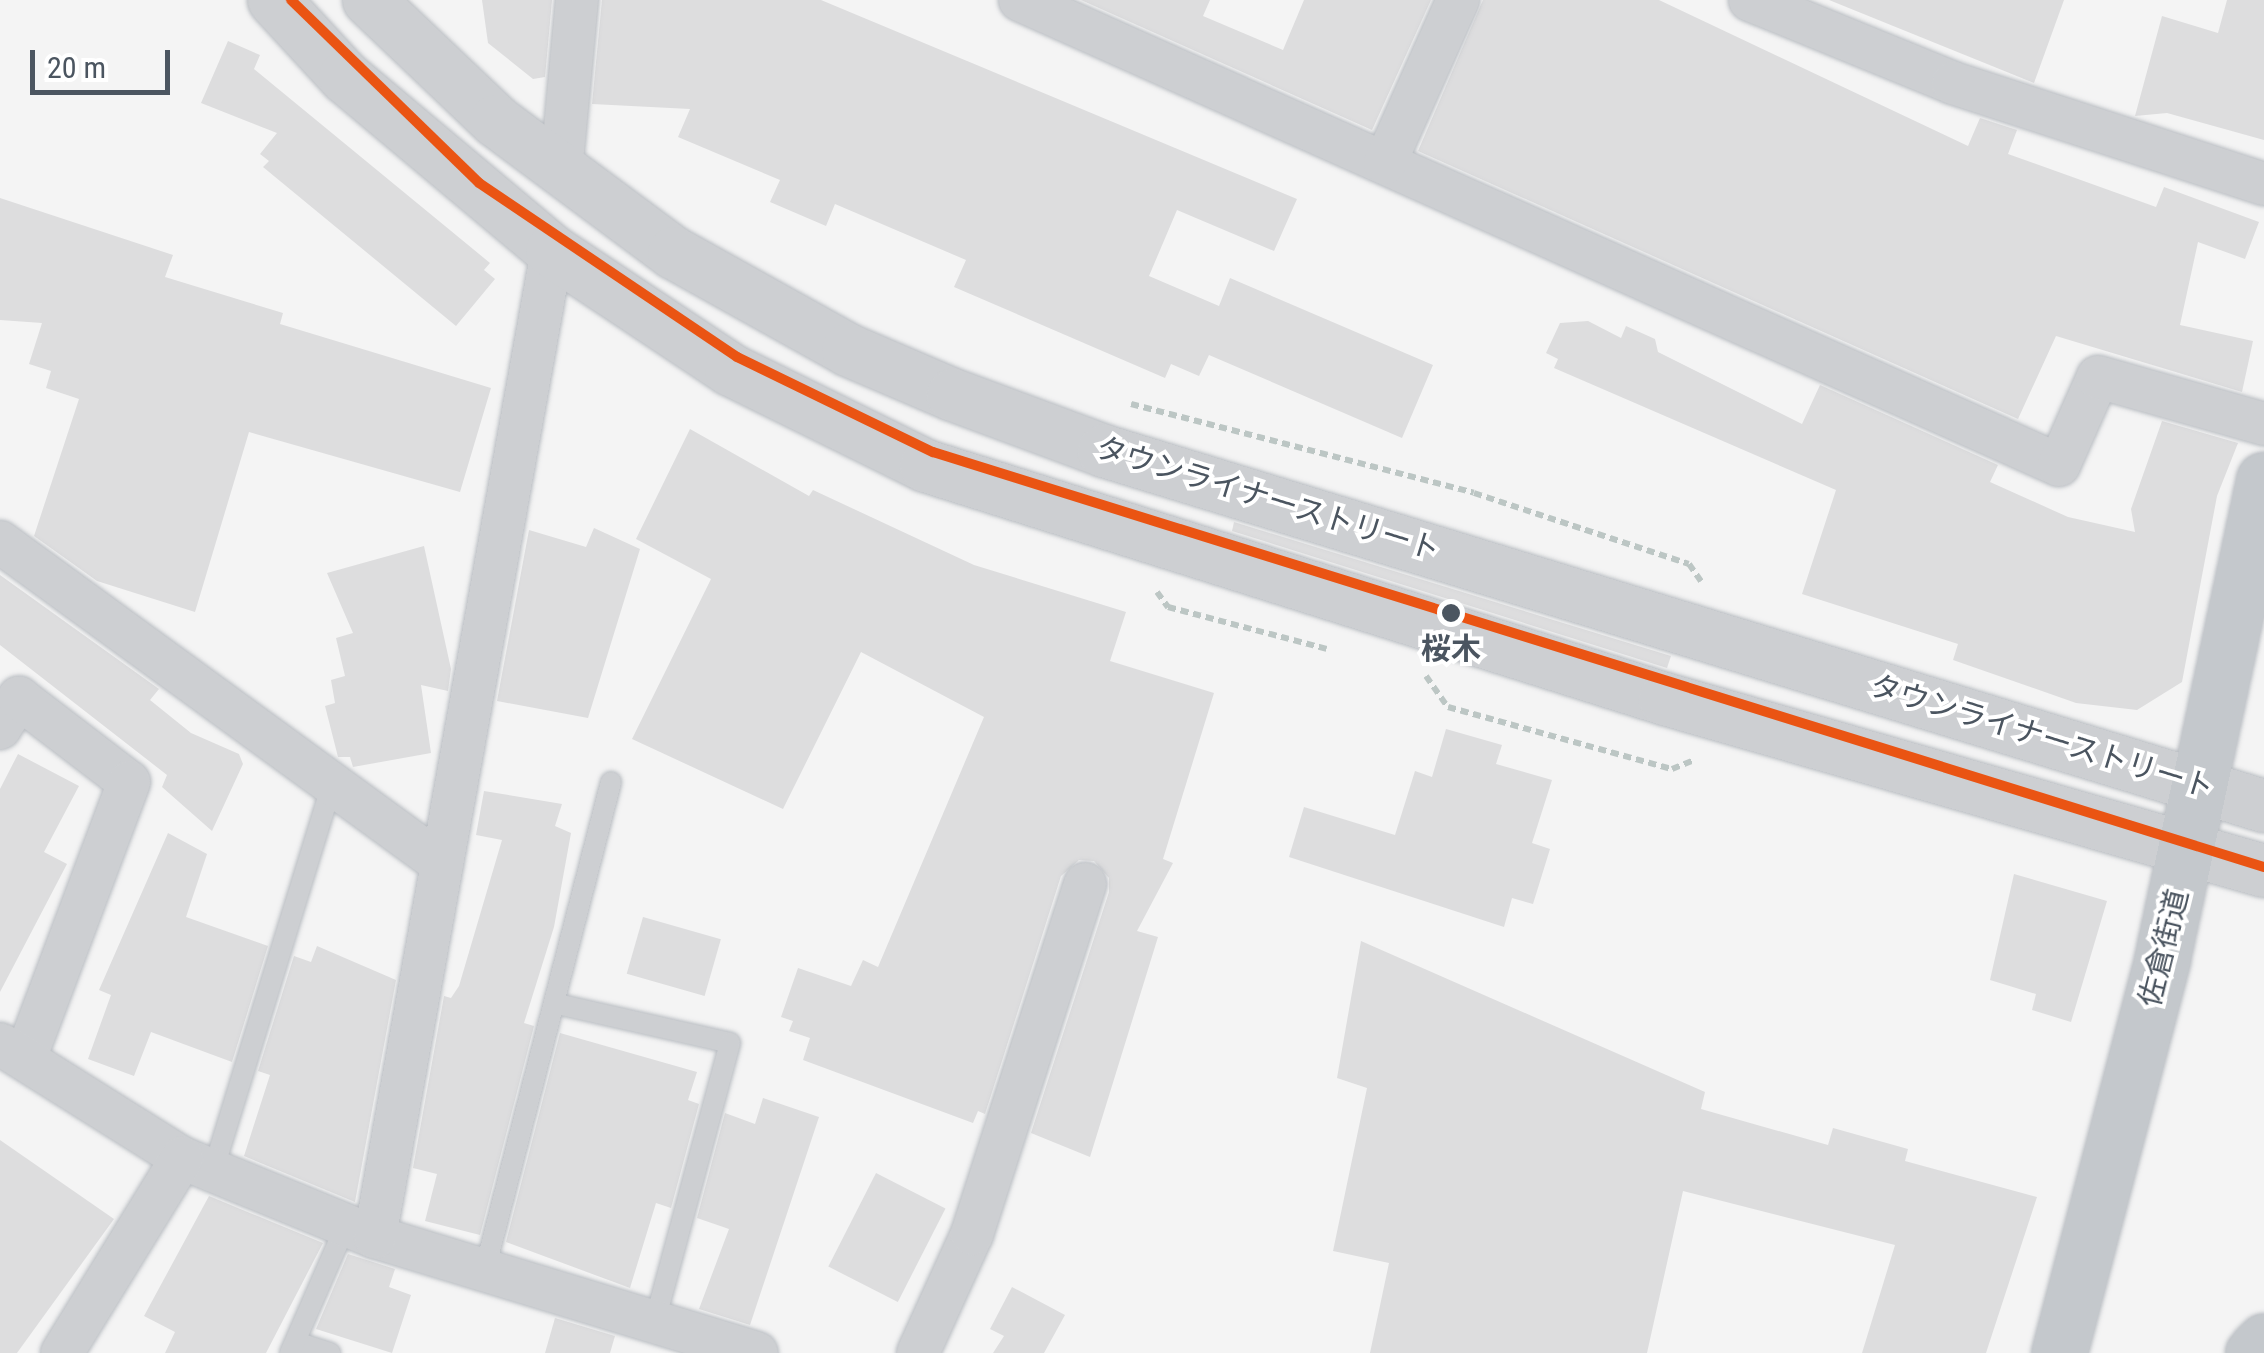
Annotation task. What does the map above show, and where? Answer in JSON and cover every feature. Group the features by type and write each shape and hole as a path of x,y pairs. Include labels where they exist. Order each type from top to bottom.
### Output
{"highway":[{"name":"佐倉街道","path":"2059,1353 2188,848 2264,480"},
{"path":"2253,1353 2264,1342"}],"street":[{"path":"274,0 346,77 552,251 731,370 926,466 1666,699 2264,871"},
{"name":"タウンライナーストリート","path":"369,0 561,172 759,303 953,395 1104,451 2264,806"},
{"path":"561,172 578,0"},
{"path":"1020,0 2058,465 2098,377 2264,424"},
{"path":"1385,163 1458,0"},
{"path":"1750,0 1952,83 2264,184"},
{"path":"361,1231 442,864 552,251"},
{"path":"0,542 442,864"},
{"path":"0,728 19,698 130,782 12,1051 198,1164 361,1231 656,1318 757,1353"},
{"path":"918,1353 972,1234 1084,884"},
{"path":"62,1353 198,1164"}],"lane":[{"path":"485,1269 611,782"},
{"path":"198,1164 332,784"},
{"path":"556,1004 730,1043 656,1318"},
{"path":"330,1353 293,1348 361,1231"}],"path":[{"path":"1118,402 1170,408 1492,499 1689,564 1711,595"},
{"path":"1425,675 1448,707 1672,769 1707,755"}],"building":[{"path":"482,0 552,0 545,77 533,79 488,43"},
{"path":"602,0 821,0 1297,199 1274,251 1177,210 1149,276 1219,306 1230,278 1433,365 1402,438 1209,355 1199,376 1171,364 1165,378 954,287 966,260 835,204 826,226 770,202 780,180 678,137 690,109 592,104"},
{"path":"1081,0 1210,0 1203,16 1283,50 1304,0 1431,0 1372,130"},
{"path":"1483,0 1659,0 1968,146 1980,118 2017,130 2008,154 2156,207 2164,187 2259,222 2245,259 2198,242 2180,325 2253,341 2242,392 2056,336 2018,419 1418,151"},
{"path":"1829,0 2064,0 2034,83"},
{"path":"2227,0 2264,0 2264,140 2167,113 2135,116 2162,16 2218,33"},
{"path":"228,41 260,55 254,69 490,263 484,270 495,279 456,326 263,167 269,161 260,154 277,133 201,103"},
{"path":"0,198 173,255 165,277 283,313 280,324 491,388 460,492 249,432 195,612 97,581 34,536 79,399 46,388 51,371 29,364 42,323 0,320"},
{"path":"1588,321 1621,338 1626,326 1655,339 1658,352 1802,424 1820,385 1998,465 1990,482 2068,517 2135,532 2131,509 2162,421 2238,443 2217,496 2182,682 2137,710 2076,703 1953,660 1958,644 1802,594 1836,490 1554,368 1558,359 1546,353 1560,323"},
{"path":"690,429 809,496 813,490 974,565 1126,612 1110,661 1214,693 1163,859 1173,863 1137,931 1158,937 1090,1157 1031,1133 1109,892 1109,878 1094,861 1079,860 1061,876 985,1114 978,1111 973,1123 803,1060 810,1038 789,1031 793,1021 781,1017 798,968 851,986 863,960 878,967 984,717 861,652 783,809 632,739 711,579 636,539"},
{"path":"1234,522 1671,656 1667,668 1232,531"},
{"path":"594,528 640,549 588,718 497,701 529,530 586,547"},
{"path":"424,546 451,669 448,691 421,685 431,753 353,767 350,757 338,757 325,706 335,703 331,680 345,676 336,638 353,633 327,573"},
{"path":"0,575 159,689 150,700 191,733 239,754 243,764 212,831 162,787 167,775 0,645"},
{"path":"1446,729 1502,745 1496,764 1552,780 1532,843 1550,849 1533,904 1512,898 1504,927 1289,857 1304,807 1395,835 1415,771 1432,777"},
{"path":"18,754 79,786 44,852 67,864 0,992 0,789"},
{"path":"484,791 562,804 555,826 571,833 554,927 524,1023 534,1026 480,1235 425,1221 437,1174 413,1168 444,996 451,998 459,986 502,840 476,835"},
{"path":"168,833 207,854 186,917 268,946 232,1062 151,1032 134,1076 88,1059 111,995 99,990"},
{"path":"2014,874 2107,901 2071,1022 2032,1010 2036,994 1990,980"},
{"path":"643,917 721,939 705,996 627,974"},
{"path":"1361,941 1705,1092 1701,1109 1828,1145 1833,1128 1908,1149 1905,1161 2037,1197 1986,1353 1862,1353 1895,1245 1683,1191 1647,1353 1370,1353 1389,1263 1333,1251 1367,1088 1337,1078"},
{"path":"317,946 396,980 355,1202 244,1156 270,1075 258,1071 294,956 311,962"},
{"path":"560,1033 697,1072 688,1100 699,1104 671,1208 656,1203 630,1288 506,1242"},
{"path":"763,1098 819,1117 750,1325 699,1309 729,1229 697,1218 725,1113 755,1124"},
{"path":"0,1140 114,1219 17,1353 0,1353"},
{"path":"876,1173 945,1208 898,1302 828,1267"},
{"path":"209,1196 323,1243 266,1353 165,1353 175,1332 144,1316"},
{"path":"348,1254 395,1269 389,1287 411,1295 392,1353 316,1329"},
{"path":"1012,1287 1065,1315 1044,1353 993,1353 1004,1336 990,1329"},
{"path":"555,1318 615,1336 610,1353 545,1353"}],"transit line":[{"path":"291,0 479,183 737,357 933,452 2264,867"}],"place":[{"name":"桜木","path":"1451,613"}]}
